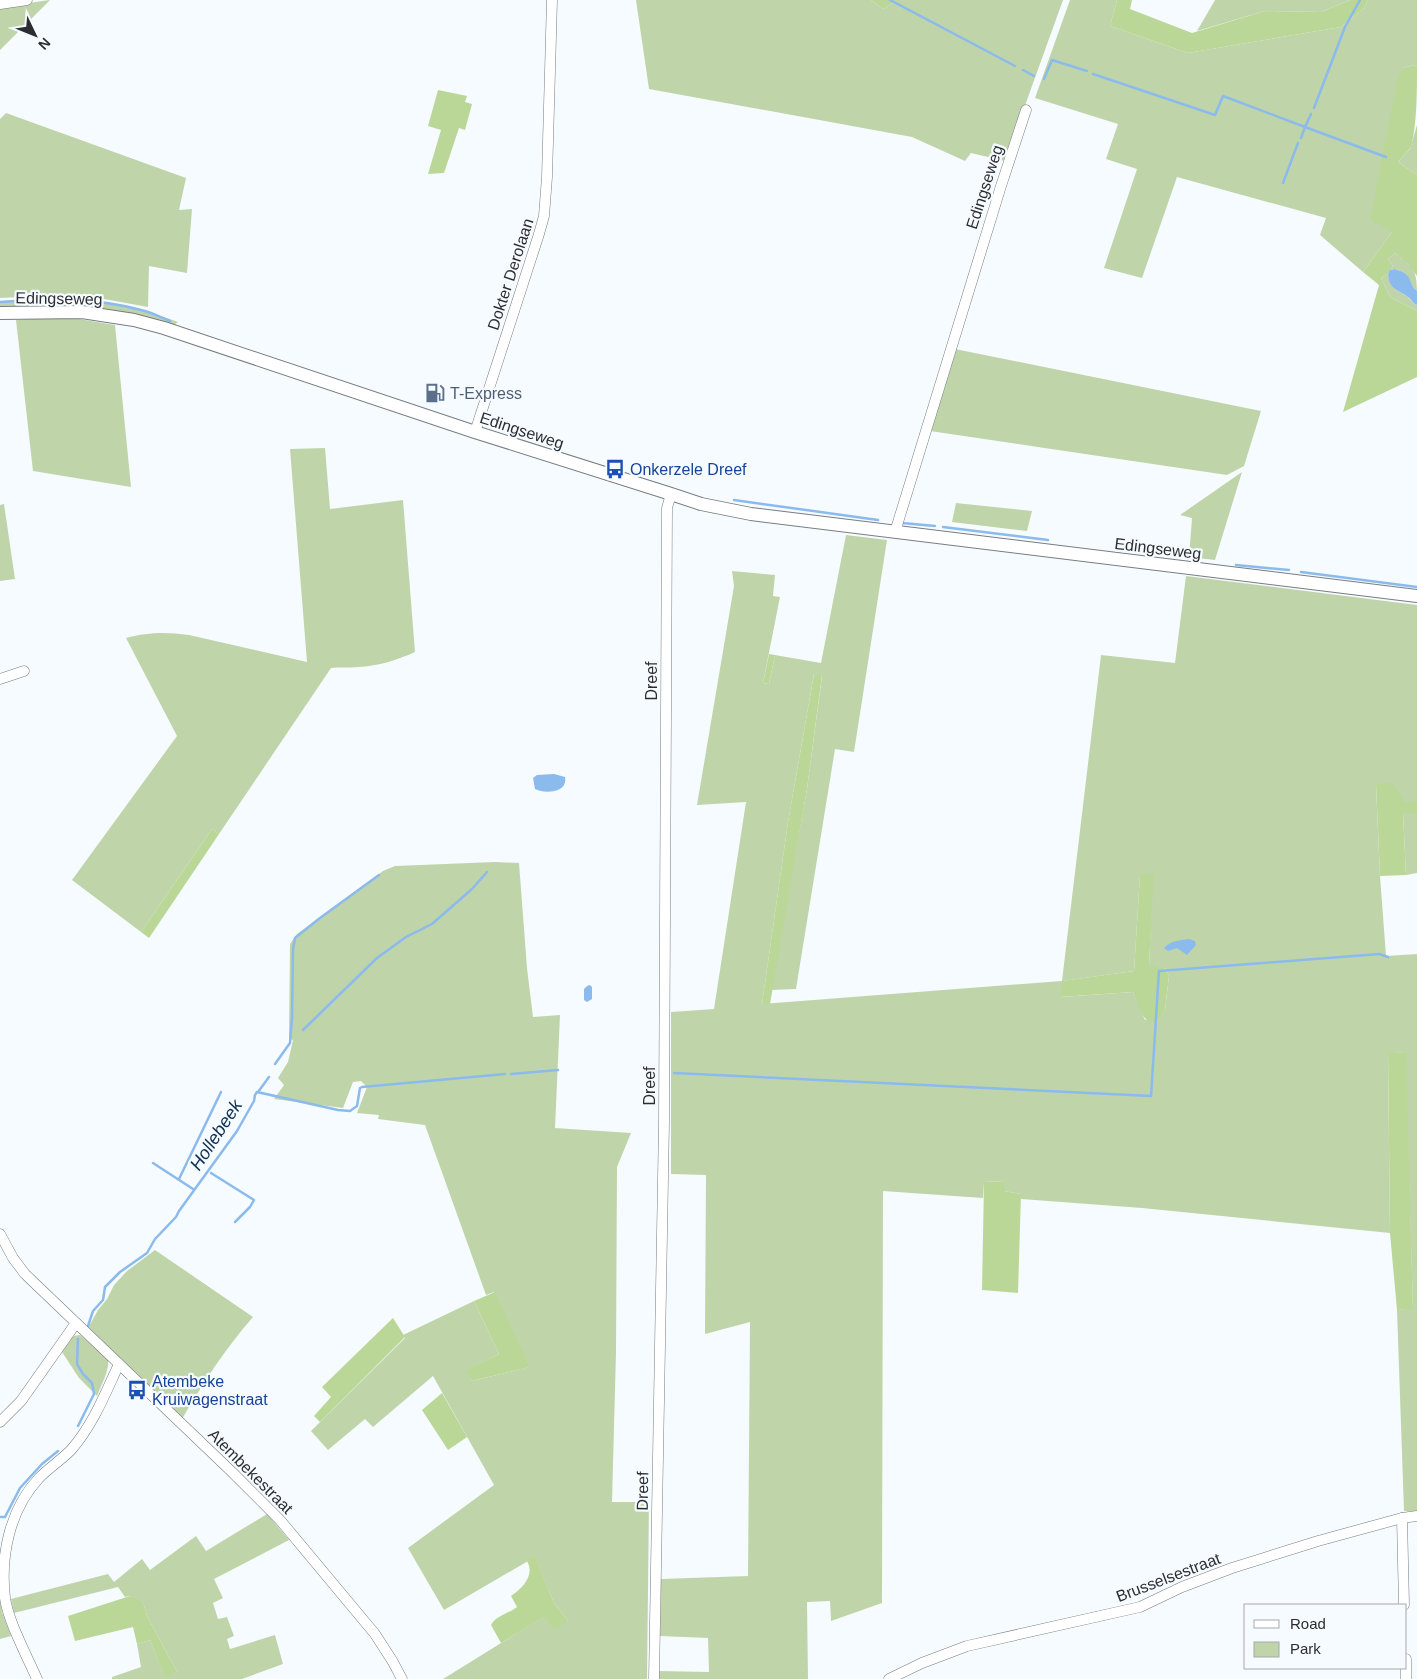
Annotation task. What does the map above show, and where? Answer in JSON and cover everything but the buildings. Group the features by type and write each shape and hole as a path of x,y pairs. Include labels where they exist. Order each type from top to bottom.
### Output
{"main road":[{"name":"Edingseweg","path":"0,313 82,312 134,320 164,328 475,432 701,504 751,514 1417,596"}],"street":[{"path":"0,4 28,0"},
{"name":"Dokter Derolaan","path":"475,432 540,234 544,216 547,177 552,0"},
{"name":"Edingseweg","path":"895,532 1000,186 1026,110"},
{"name":"Dreef","path":"654,1679 664,1123 667,508 671,494"},
{"path":"0,679 24,672"},
{"name":"Atembekestraat","path":"0,1234 12,1258 25,1274 232,1472 284,1525 375,1634 394,1662 402,1679"},
{"path":"0,1422 21,1401 76,1323"},
{"path":"37,1679 9,1615 5,1599 3,1581 5,1550 12,1523 25,1495 40,1477 70,1450 86,1429 101,1403 119,1364"},
{"name":"Brusselsestraat","path":"888,1679 922,1663 968,1646 1140,1607 1182,1587 1232,1568 1318,1541 1402,1518 1417,1516"},
{"path":"1402,1518 1404,1604"}],"green space":[{"path":"50,0 0,50 0,7"},
{"path":"636,0 871,0 883,9 893,3 894,0 1063,0 1005,161 971,153 965,161 912,137 649,89"},
{"path":"871,0 894,0 893,3 883,9"},
{"path":"1070,0 1117,0 1110,26 1188,53 1341,27 1364,8 1368,0 1417,0 1417,67 1414,65 1403,68 1392,232 1363,272 1320,235 1326,218 1177,177 1142,278 1104,268 1137,169 1106,159 1118,124 1035,98"},
{"path":"1117,0 1132,0 1130,9 1192,33 1265,11 1321,12 1350,0 1368,0 1364,8 1341,27 1188,53 1110,26"},
{"path":"1215,0 1350,0 1321,12 1265,11 1197,31"},
{"path":"1414,65 1417,67 1417,87 1413,138 1411,147 1398,162 1417,175 1417,276 1408,264 1395,253 1388,259 1393,266 1388,274 1381,278 1390,297 1417,311 1417,377 1343,412 1379,285 1363,272 1392,232 1370,219 1397,81 1403,68"},
{"path":"438,90 467,96 465,102 472,104 465,130 459,128 444,173 428,174 441,130 428,126"},
{"path":"6,113 186,178 179,210 192,209 187,273 149,266 148,307 93,297 62,295 0,298 0,119"},
{"path":"1417,125 1417,175 1398,162 1410,149"},
{"path":"1395,253 1412,268 1416,277 1417,291 1405,273 1395,269 1390,270 1393,266 1388,259"},
{"path":"1388,274 1392,287 1417,305 1417,311 1390,297 1381,278"},
{"path":"84,300 116,304 146,311 178,322 173,326 130,313 109,309 62,307 0,308 0,301"},
{"path":"46,318 79,319 115,325 131,487 33,471 16,320"},
{"path":"955,349 1261,411 1244,466 1227,475 930,431"},
{"path":"325,448 330,509 403,500 415,652 381,664 331,668 219,834 212,829 141,932 72,880 177,736 126,638 158,633 189,635 307,662 290,449"},
{"path":"1242,472 1215,560 1189,557 1192,518 1180,515"},
{"path":"956,503 1032,511 1027,531 952,522"},
{"path":"4,504 15,579 0,581 0,505"},
{"path":"846,535 887,540 854,752 835,749 796,989 771,990 807,789 822,676 814,674 788,822 762,1004 1062,981 1101,655 1175,663 1186,576 1417,605 1417,802 1405,802 1376,785 1386,956 1417,954 1417,1512 1404,1511 1397,1310 1413,1308 1405,1052 1388,1054 1390,1233 1142,1208 1021,1199 1021,1194 1004,1191 1004,1181 984,1182 983,1198 883,1191 882,1603 831,1621 830,1601 807,1602 808,1679 658,1679 658,1671 709,1672 708,1638 660,1636 661,1579 748,1576 750,1322 705,1334 706,1175 671,1174 671,1012 714,1009 746,802 697,805 734,586 732,571 775,575 773,596 780,597 763,683 769,684 775,655 821,663","holes":["1153,874 1149,965 1166,969 1169,976 1165,1010 1145,1020 1133,992 1061,997 1063,981 1134,971 1140,875"]},
{"path":"769,654 775,655 769,684 763,683"},
{"path":"814,674 822,675 807,789 770,1004 762,1004 788,822"},
{"path":"1392,783 1405,802 1417,802 1417,813 1403,813 1406,875 1380,876 1376,784"},
{"path":"1403,813 1417,813 1417,873 1406,875"},
{"path":"212,829 219,834 149,938 141,932"},
{"path":"495,862 519,863 527,968 533,1017 560,1015 555,1128 631,1133 617,1167 616,1352 612,1502 649,1502 647,1679 443,1679 545,1616 568,1621 554,1603 535,1557 444,1610 408,1548 494,1485 433,1376 373,1427 365,1419 328,1450 311,1431 405,1338 403,1335 474,1301 499,1354 467,1370 472,1381 529,1367 494,1292 486,1295 425,1125 378,1119 379,1115 357,1113 367,1087 361,1081 353,1082 343,1108 274,1099 284,1085 278,1078 288,1062 293,1040 289,1039 290,944 297,934 383,871 395,866"},
{"path":"1140,874 1154,874 1149,964 1166,969 1169,976 1165,1010 1156,1022 1151,1022 1143,1016 1133,992 1060,997 1062,981 1134,971"},
{"path":"1406,1052 1413,1309 1397,1310 1390,1233 1388,1053"},
{"path":"1004,1181 1004,1191 1021,1194 1018,1293 982,1290 984,1182"},
{"path":"155,1250 253,1317 233,1341 182,1419 88,1328 114,1285 127,1271"},
{"path":"495,1292 530,1367 472,1381 466,1370 499,1354 474,1301"},
{"path":"393,1318 405,1337 320,1422 314,1416 331,1397 322,1387"},
{"path":"80,1335 108,1358 106,1372 97,1396 79,1378 62,1352 72,1336"},
{"path":"442,1393 467,1437 448,1450 422,1410"},
{"path":"267,1514 289,1540 214,1579 223,1598 213,1603 218,1619 227,1617 234,1636 227,1639 230,1649 275,1635 283,1664 242,1679 112,1679 112,1677 141,1667 137,1644 150,1640 165,1677 177,1672 147,1616 144,1605 130,1596 125,1597 118,1587 14,1613 11,1599 108,1574 114,1582 142,1559 150,1570 196,1536 206,1551"},
{"path":"535,1556 554,1603 568,1621 554,1629 544,1617 501,1643 491,1625 499,1617 517,1607 511,1596 520,1589 529,1576 530,1571 527,1561"},
{"path":"130,1596 139,1600 144,1605 147,1616 177,1672 165,1678 150,1640 137,1644 133,1627 75,1641 68,1616"},
{"path":"0,1599 2,1612 11,1636 0,1639"}],"water":[{"path":"1395,269 1408,276 1417,291 1417,305 1390,283 1388,274 1390,270"},
{"path":"554,774 565,777 563,786 550,792 535,789 533,778 537,775"},
{"path":"1189,939 1195,941 1196,945 1187,955 1177,948 1168,951 1164,948 1172,942"},
{"path":"590,985 592,987 592,999 587,1002 584,1000 584,989"}],"waterway":[{"path":"890,0 1015,66"},
{"path":"1314,108 1345,27 1360,0"},
{"path":"1044,79 1052,60 1087,71"},
{"path":"1023,70 1034,76"},
{"path":"1093,74 1215,115 1223,96 1305,127 1311,114"},
{"path":"1301,138 1305,127 1386,157"},
{"path":"1283,183 1298,143"},
{"path":"0,302 71,300 106,303 145,311 170,321"},
{"path":"734,500 878,520"},
{"path":"902,523 935,526"},
{"path":"943,527 1048,540"},
{"path":"1236,565 1289,570"},
{"path":"1301,572 1417,587"},
{"path":"303,1030 377,958 406,937 432,924 472,889 487,872"},
{"path":"275,1064 290,1043 295,938 379,875"},
{"path":"674,1073 1151,1096 1159,971 1379,954 1388,957"},
{"name":"Hollebeek","path":"511,1074 558,1070"},
{"name":"Hollebeek","path":"88,1326 93,1311 103,1300 105,1287 120,1272 147,1253 155,1239 176,1217 237,1131 257,1092 350,1111 357,1106 360,1088 362,1087 505,1074"},
{"path":"258,1092 269,1077"},
{"path":"179,1179 221,1092"},
{"path":"153,1163 193,1189"},
{"path":"211,1173 254,1200 250,1207 235,1222"},
{"name":"Hollebeek","path":"78,1339 77,1364 92,1383 94,1394 78,1426"},
{"name":"Hollebeek","path":"0,1517 5,1517 20,1488 42,1464 58,1451"}],"place":[{"name":"T-Express","path":"435,393"},
{"name":"Onkerzele Dreef","path":"615,469"},
{"name":"Atembeke Kruiwagenstraat","path":"137,1390"}]}
